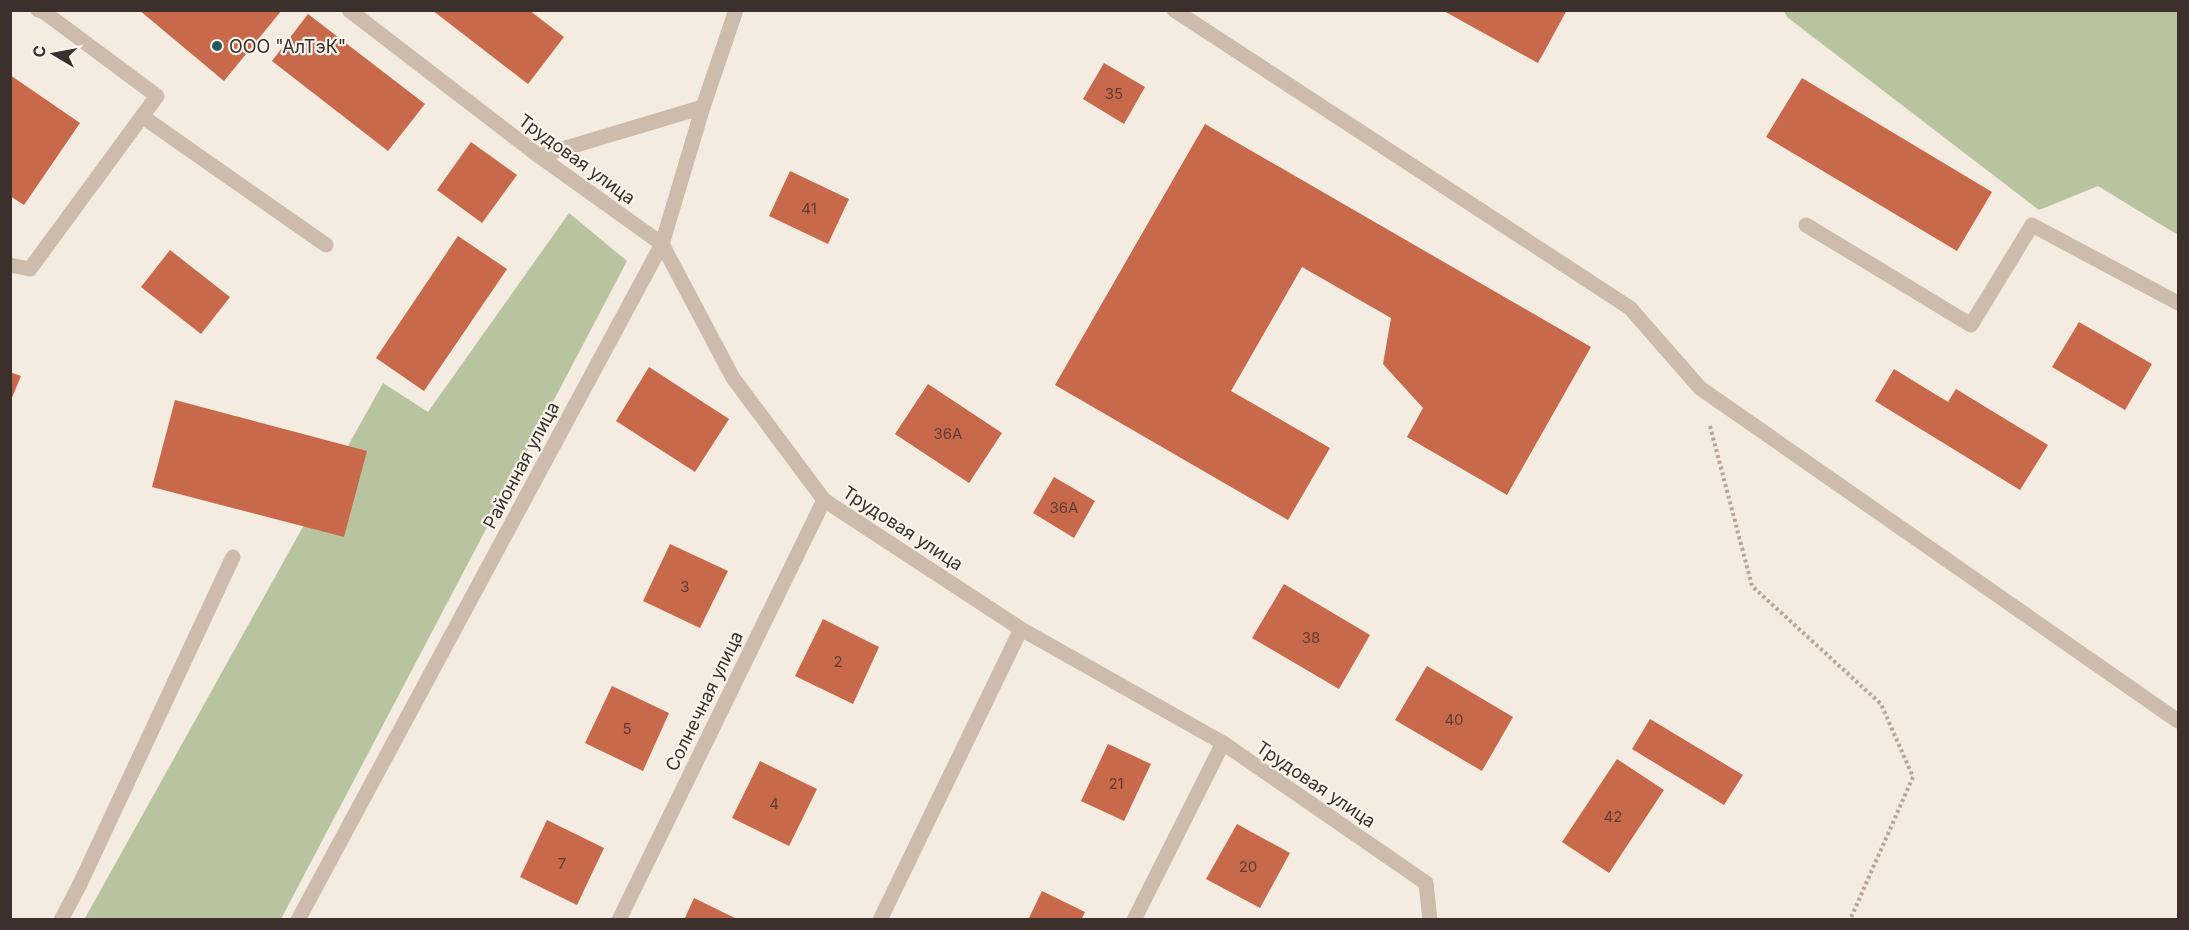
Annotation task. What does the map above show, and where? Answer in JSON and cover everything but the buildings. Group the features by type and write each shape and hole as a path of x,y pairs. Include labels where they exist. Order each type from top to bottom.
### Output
{"street":[{"path":"10,265 30,269 158,96 44,12 38,10"},
{"name":"Трудовая улица","path":"349,10 539,156 662,244 733,378 824,500 1021,629 1223,743 1426,883 1430,920"},
{"name":"Районная улица","path":"298,920 662,244 703,107 736,10"},
{"path":"1174,10 1630,308 1700,388 2178,721"},
{"path":"539,156 703,107"},
{"path":"143,117 326,245"},
{"path":"1806,225 1971,325 2032,225 2178,303"},
{"name":"Солнечная улица","path":"619,920 824,500"},
{"path":"61,920 233,557"},
{"path":"880,920 1021,629"},
{"path":"1134,920 1223,743"}],"path":[{"path":"1700,388 1752,586 1881,704 1913,777 1850,920"}],"green space":[{"path":"1784,11 2178,11 2178,235 2098,186 2039,210 1787,17"},
{"path":"569,213 627,261 281,919 84,920 383,383 428,412"}],"place":[{"name":"ООО \"АлТэК\"","path":"217,46"}]}
